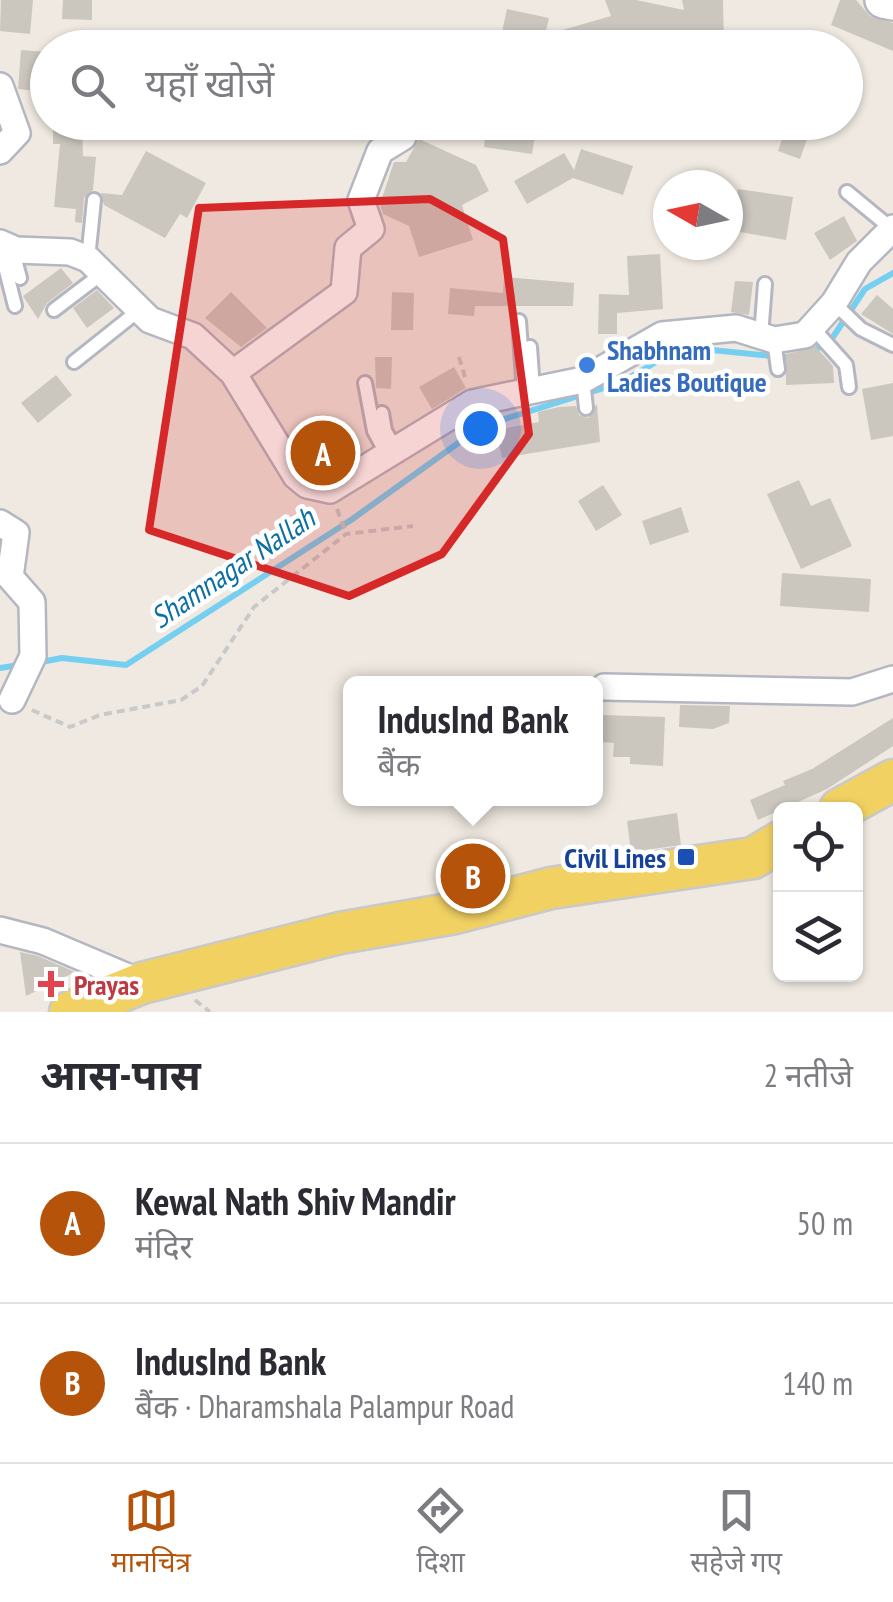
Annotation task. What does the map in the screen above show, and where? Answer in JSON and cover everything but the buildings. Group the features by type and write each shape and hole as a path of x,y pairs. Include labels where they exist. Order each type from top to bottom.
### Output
{"main road":[{"path":"854,802 893,780"},
{"path":"70,1012 142,984 340,933 455,913 550,888 753,858 773,846"}],"street":[{"path":"883,0 893,2"},
{"path":"0,86 17,133 0,150"},
{"path":"233,373 344,292 348,248 371,229 361,200 380,151 397,140"},
{"path":"4,246 70,252 96,265 138,311 194,336 233,373 296,476 307,486 330,490 472,403 583,380 662,334 736,328 789,340 812,328 834,303 858,262 893,229"},
{"path":"0,523 16,532 10,577 32,602 34,656 12,700"},
{"path":"604,687 852,692 893,679"},
{"path":"0,930 44,941 142,984"}],"lane":[{"path":"847,192 893,229"},
{"path":"54,310 96,265 94,200"},
{"path":"4,246 20,278"},
{"path":"4,246 15,306"},
{"path":"766,284 768,338 778,369"},
{"path":"834,303 861,329 893,345"},
{"path":"74,362 138,311"},
{"path":"518,321 529,391"},
{"path":"812,328 846,365 849,388"},
{"path":"529,391 530,347"},
{"path":"583,380 586,408"},
{"path":"366,383 374,431 391,452"},
{"path":"382,413 391,452"}],"path":[{"path":"12,700 70,727 100,715 181,700 202,686 254,607 346,534 413,526"}],"highlighted area":[{"path":"430,199 503,239 529,434 442,554 349,596 149,530 199,208"}],"waterway":[{"name":"Shamnagar Nallah","path":"814,351 833,337 865,289 893,273"},
{"name":"Shamnagar Nallah","path":"36,663 62,658 126,665 351,520 482,426 620,383 682,347 792,358"},
{"name":"Shamnagar Nallah","path":"0,668 19,665"}],"place":[{"name":"Shabhnam Ladies Boutique","path":"587,365"},
{"name":"Kewal Nath Shiv Mandir","path":"323,453"},
{"name":"Civil Lines","path":"686,857"},
{"name":"IndusInd Bank","path":"473,876"},
{"name":"Prayas","path":"51,984"}]}
